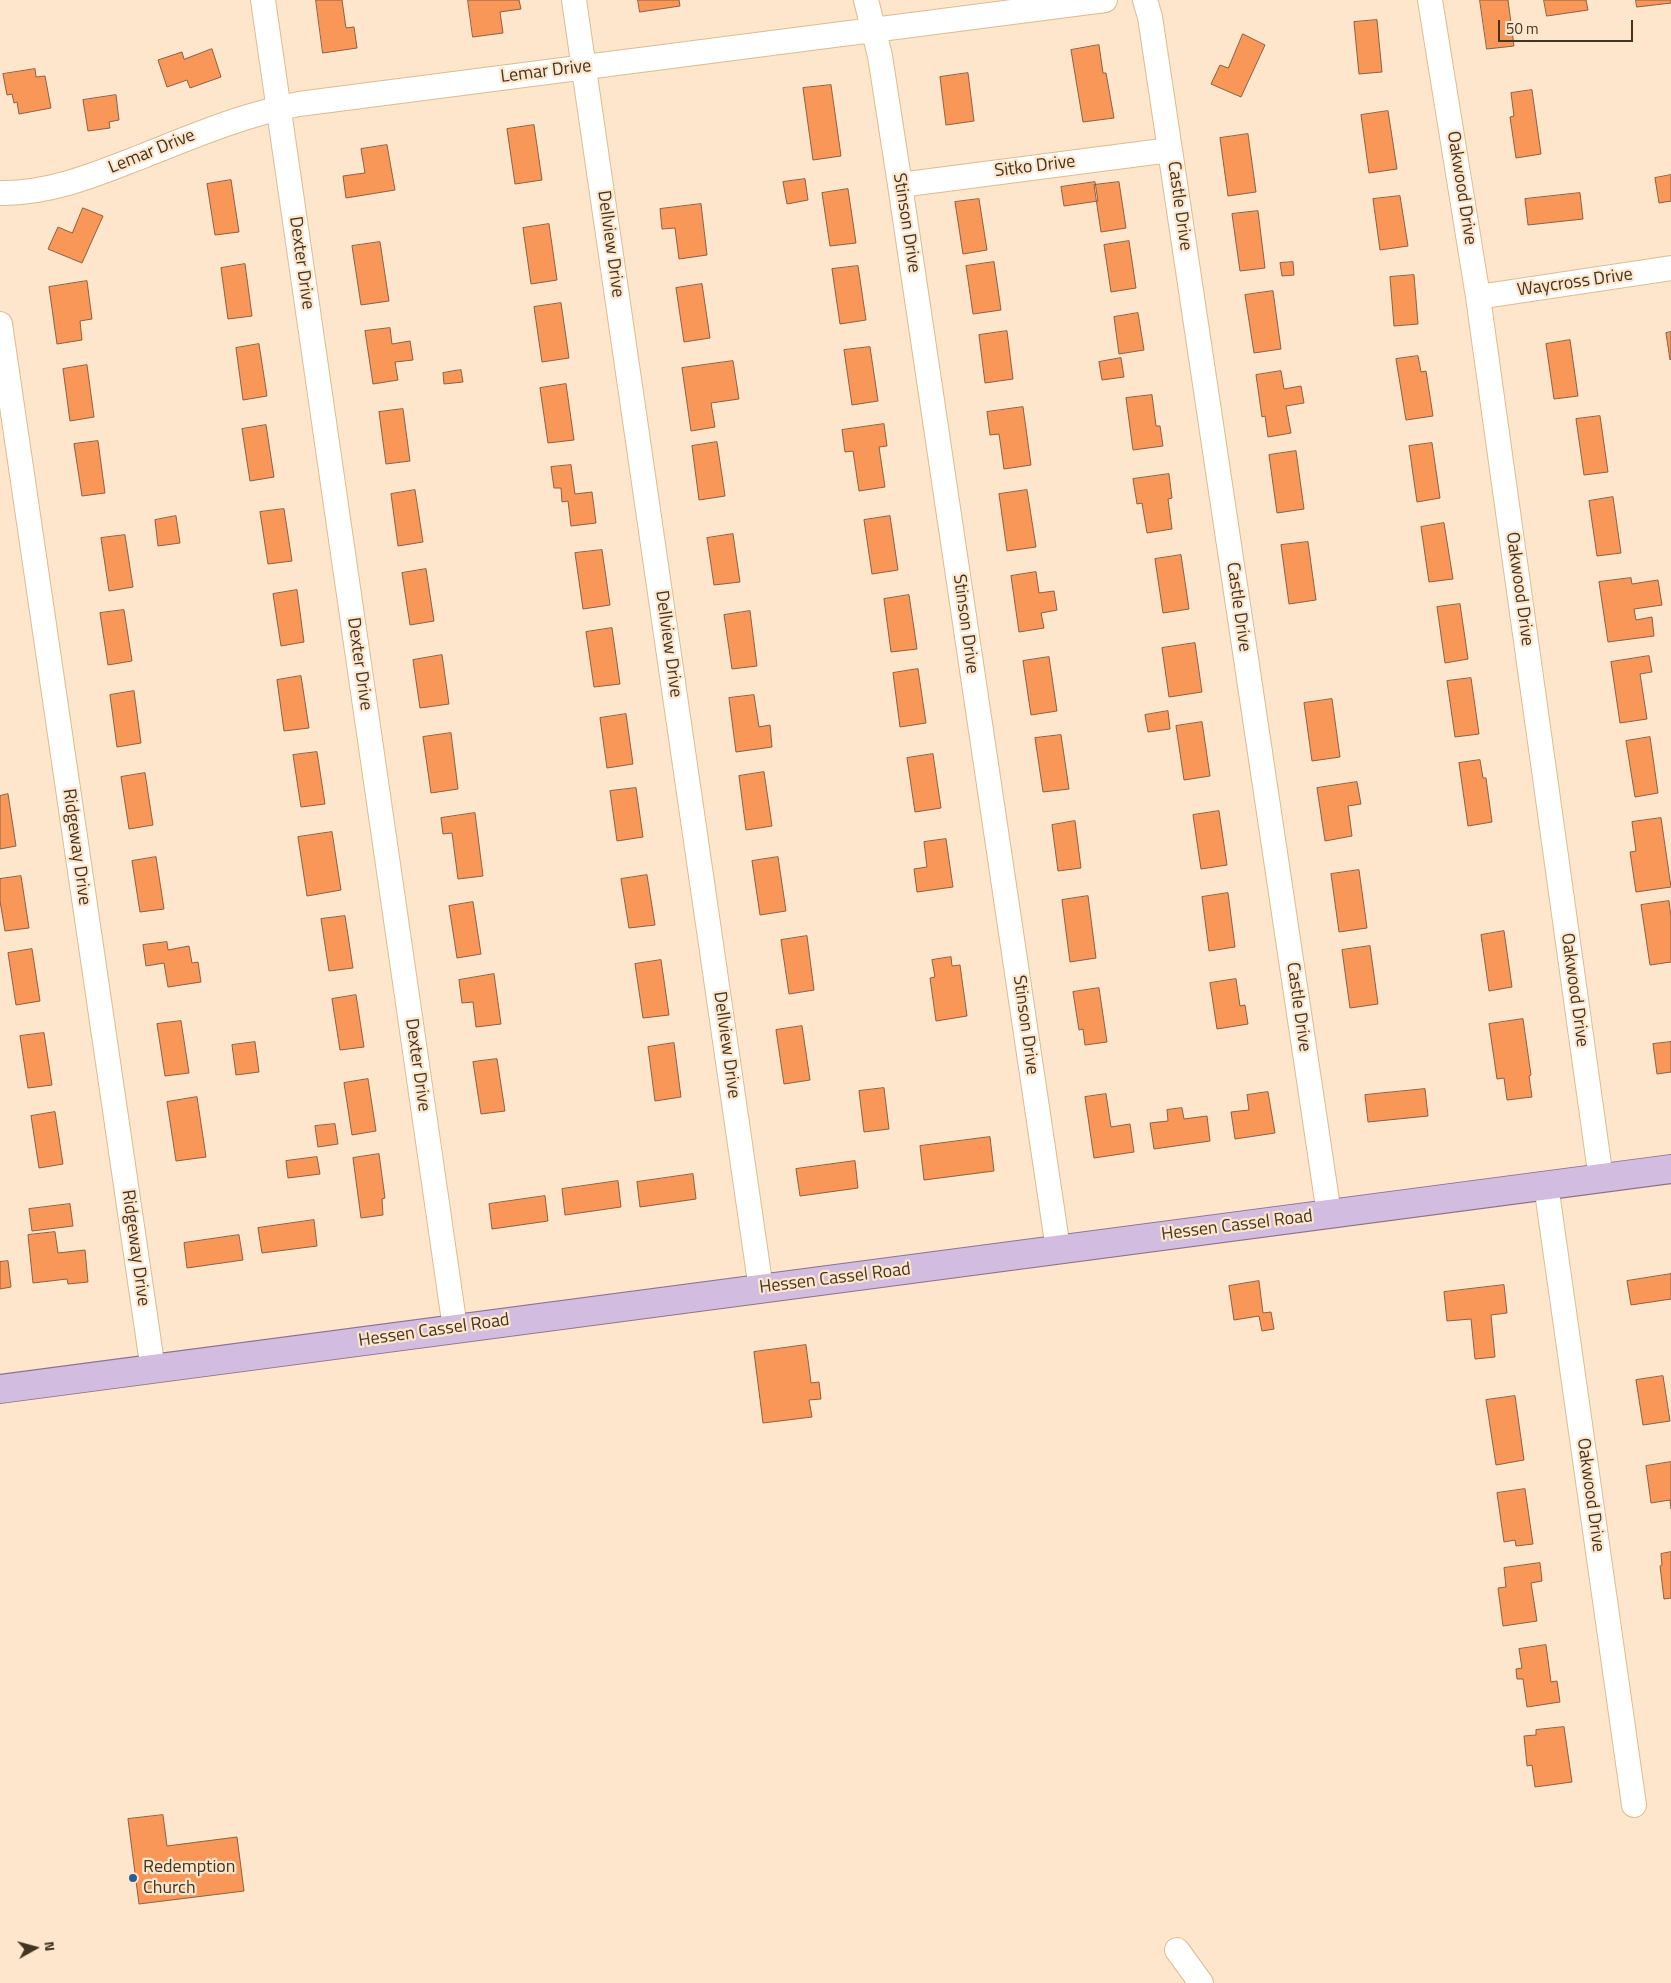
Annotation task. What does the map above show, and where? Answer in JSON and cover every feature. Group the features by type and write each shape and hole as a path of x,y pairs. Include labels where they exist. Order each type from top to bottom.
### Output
{"main road":[{"name":"Hessen Cassel Road","path":"0,1389 1671,1169"}],"street":[{"name":"Dexter Drive","path":"263,0 455,1328"},
{"name":"Dellview Drive","path":"574,0 761,1289"},
{"name":"Stinson Drive","path":"866,0 880,56 900,185 1058,1249"},
{"name":"Lemar Drive","path":"0,193 42,190 77,182 221,125 259,112 279,108 384,92 1105,0"},
{"name":"Castle Drive","path":"1145,0 1150,17 1329,1214"},
{"name":"Oakwood Drive","path":"1430,0 1478,297 1601,1179"},
{"name":"Sitko Drive","path":"900,185 1170,150"},
{"name":"Waycross Drive","path":"1478,297 1671,268"},
{"name":"Ridgeway Drive","path":"0,324 153,1370"},
{"name":"Oakwood Drive","path":"1546,1185 1634,1805"},
{"path":"1177,1950 1201,1983"}],"building":[{"path":"316,0 342,0 346,28 354,27 357,48 323,53"},
{"path":"468,0 519,0 521,9 500,12 503,33 473,37"},
{"path":"638,0 679,0 680,6 640,12"},
{"path":"1480,0 1508,0 1514,46 1487,49"},
{"path":"1544,0 1586,0 1588,10 1547,16"},
{"path":"1636,0 1671,0 1671,3 1637,7"},
{"path":"1377,20 1382,72 1359,74 1354,22"},
{"path":"1243,34 1265,45 1241,97 1211,84 1220,65 1228,68"},
{"path":"1099,45 1103,73 1106,73 1114,118 1083,122 1071,50"},
{"path":"212,49 221,77 190,88 187,80 167,87 158,60 182,52 184,59"},
{"path":"35,69 36,77 45,76 51,108 19,114 17,102 14,103 12,94 7,95 3,74"},
{"path":"968,73 974,121 946,125 940,77"},
{"path":"831,85 841,156 813,160 803,88"},
{"path":"1532,90 1541,154 1516,158 1510,117 1514,116 1511,93"},
{"path":"116,95 119,120 109,122 110,128 88,131 83,100"},
{"path":"1388,111 1397,169 1369,173 1361,115"},
{"path":"534,125 542,180 515,184 507,129"},
{"path":"1248,134 1256,192 1228,196 1220,138"},
{"path":"387,145 395,190 346,198 343,176 365,173 361,149"},
{"path":"1671,175 1671,201 1659,203 1655,178"},
{"path":"805,179 808,200 787,204 783,182"},
{"path":"231,180 239,232 215,235 207,184"},
{"path":"1095,182 1098,201 1064,206 1061,187"},
{"path":"1119,182 1126,228 1101,232 1094,185"},
{"path":"848,189 856,243 830,246 822,193"},
{"path":"1580,193 1583,219 1528,225 1525,199"},
{"path":"1400,196 1408,246 1380,250 1373,199"},
{"path":"979,199 987,250 963,254 955,202"},
{"path":"701,204 707,255 679,259 675,228 662,229 660,209"},
{"path":"83,208 103,216 82,263 48,249 58,227 72,233"},
{"path":"1258,211 1265,268 1240,271 1232,214"},
{"path":"549,224 557,280 531,284 523,228"},
{"path":"1129,241 1136,288 1111,292 1104,245"},
{"path":"380,242 389,301 361,305 352,246"},
{"path":"994,262 1001,310 973,314 966,266"},
{"path":"1293,262 1294,275 1282,276 1280,263"},
{"path":"245,264 252,316 228,319 221,268"},
{"path":"858,266 866,320 840,324 832,269"},
{"path":"1414,275 1418,324 1394,326 1390,277"},
{"path":"87,281 92,319 80,321 82,340 57,344 49,287"},
{"path":"702,284 710,338 684,342 676,288"},
{"path":"1273,291 1281,349 1254,353 1245,295"},
{"path":"561,303 569,358 542,362 534,307"},
{"path":"1138,313 1144,350 1119,354 1114,317"},
{"path":"390,328 392,344 410,341 413,360 395,362 398,380 373,384 365,331"},
{"path":"1007,331 1013,379 985,383 979,335"},
{"path":"1671,332 1671,359 1670,360 1666,333"},
{"path":"1570,340 1578,396 1554,399 1546,344"},
{"path":"259,344 267,396 243,400 236,348"},
{"path":"870,347 878,401 852,405 844,350"},
{"path":"1418,356 1421,372 1426,371 1433,416 1406,420 1396,359"},
{"path":"1121,358 1124,377 1102,380 1099,362"},
{"path":"733,361 739,399 711,403 715,427 691,431 682,368"},
{"path":"87,365 94,417 70,421 63,369"},
{"path":"461,370 463,382 444,384 443,373"},
{"path":"1281,371 1284,389 1301,386 1304,403 1286,406 1291,433 1268,437 1265,416 1262,417 1256,375"},
{"path":"566,384 574,440 548,443 540,388"},
{"path":"1152,395 1156,426 1160,426 1163,446 1133,450 1126,398"},
{"path":"1023,407 1031,465 1004,469 999,434 990,435 987,412"},
{"path":"403,409 410,461 386,464 379,412"},
{"path":"1600,416 1608,472 1584,475 1576,419"},
{"path":"884,424 887,446 879,447 885,487 859,491 853,451 845,452 842,430"},
{"path":"266,425 274,477 250,481 242,429"},
{"path":"98,441 105,493 82,496 74,444"},
{"path":"717,442 725,496 699,500 692,446"},
{"path":"1432,443 1440,498 1417,502 1409,446"},
{"path":"1296,451 1304,509 1277,513 1269,455"},
{"path":"571,465 575,494 592,492 596,523 571,526 568,501 562,502 561,488 554,488 551,467"},
{"path":"1169,474 1172,498 1168,499 1172,529 1147,533 1142,503 1137,504 1133,479"},
{"path":"415,490 423,542 398,546 391,494"},
{"path":"1027,490 1036,547 1007,551 999,494"},
{"path":"1613,497 1621,553 1597,556 1589,501"},
{"path":"284,509 292,561 268,564 260,512"},
{"path":"176,516 180,543 158,546 155,520"},
{"path":"890,516 898,570 872,574 864,520"},
{"path":"1444,523 1453,579 1429,582 1421,527"},
{"path":"733,534 740,582 714,585 707,538"},
{"path":"125,535 133,587 109,591 101,538"},
{"path":"1308,542 1316,600 1289,604 1281,545"},
{"path":"602,550 610,605 583,609 575,553"},
{"path":"1181,555 1189,609 1163,613 1155,559"},
{"path":"426,569 434,621 410,625 402,573"},
{"path":"1036,572 1039,593 1054,591 1057,610 1041,613 1044,628 1019,632 1011,576"},
{"path":"1631,578 1632,584 1658,580 1662,605 1634,609 1636,620 1652,617 1654,636 1608,642 1599,582"},
{"path":"297,590 304,642 281,646 273,594"},
{"path":"909,595 917,649 891,652 884,599"},
{"path":"1460,604 1468,659 1445,663 1437,607"},
{"path":"124,610 132,661 108,665 100,613"},
{"path":"750,611 757,666 732,669 724,615"},
{"path":"612,628 620,684 594,687 586,632"},
{"path":"1195,643 1202,692 1169,697 1162,648"},
{"path":"442,655 449,704 420,708 413,660"},
{"path":"1649,656 1652,672 1640,674 1647,719 1620,723 1611,662"},
{"path":"1049,657 1057,711 1031,715 1023,661"},
{"path":"918,669 926,723 900,727 893,673"},
{"path":"301,676 309,728 284,731 277,680"},
{"path":"1471,678 1479,734 1455,737 1447,681"},
{"path":"134,691 141,743 117,747 110,695"},
{"path":"754,695 759,727 770,725 772,747 736,752 729,698"},
{"path":"1332,699 1340,757 1312,761 1304,703"},
{"path":"1168,711 1170,729 1148,732 1145,715"},
{"path":"626,714 633,764 607,768 600,718"},
{"path":"1202,722 1210,776 1184,780 1176,726"},
{"path":"451,733 458,789 431,793 423,737"},
{"path":"1061,735 1069,789 1043,792 1035,738"},
{"path":"1650,737 1658,793 1635,797 1626,741"},
{"path":"317,752 325,804 301,807 293,755"},
{"path":"933,754 941,808 915,812 907,758"},
{"path":"1480,760 1483,778 1486,778 1492,822 1468,826 1459,763"},
{"path":"764,772 772,826 746,830 739,776"},
{"path":"145,773 153,825 129,829 121,777"},
{"path":"1357,782 1361,804 1348,806 1352,836 1325,841 1317,788"},
{"path":"636,788 643,837 617,841 610,791"},
{"path":"8,794 16,846 0,849 0,796"},
{"path":"1219,811 1227,865 1201,869 1193,815"},
{"path":"475,813 483,876 458,879 452,833 443,834 441,818"},
{"path":"1661,818 1671,887 1636,892 1630,852 1636,851 1632,822"},
{"path":"1075,821 1081,868 1058,871 1052,825"},
{"path":"332,832 341,890 307,896 298,837"},
{"path":"946,839 953,887 917,892 914,869 927,867 924,842"},
{"path":"156,857 164,909 140,912 132,861"},
{"path":"778,857 786,911 760,915 752,861"},
{"path":"1359,870 1367,928 1339,932 1331,874"},
{"path":"647,875 655,925 629,928 621,879"},
{"path":"21,876 29,928 5,931 0,901 0,879"},
{"path":"1228,893 1235,947 1209,951 1202,897"},
{"path":"1088,896 1096,958 1070,962 1062,900"},
{"path":"1669,901 1671,962 1650,965 1641,905"},
{"path":"473,902 481,954 457,958 449,906"},
{"path":"345,916 353,968 329,971 321,919"},
{"path":"1504,931 1512,987 1489,991 1481,935"},
{"path":"807,936 814,990 789,994 781,940"},
{"path":"167,942 168,950 189,946 192,963 198,962 201,982 168,987 164,963 146,966 143,945"},
{"path":"1370,946 1378,1004 1350,1008 1342,950"},
{"path":"32,949 40,1001 16,1005 8,953"},
{"path":"951,957 952,966 960,965 967,1016 936,1021 930,978 935,977 932,960"},
{"path":"661,960 669,1015 643,1018 635,964"},
{"path":"494,974 501,1024 476,1027 473,1002 462,1003 459,980"},
{"path":"1236,979 1240,1006 1245,1005 1248,1024 1217,1029 1210,983"},
{"path":"1099,988 1107,1042 1085,1045 1083,1029 1079,1030 1073,992"},
{"path":"356,995 364,1047 340,1050 332,999"},
{"path":"1523,1019 1531,1075 1529,1076 1532,1097 1507,1100 1504,1078 1497,1079 1489,1024"},
{"path":"181,1021 189,1073 165,1076 157,1024"},
{"path":"802,1026 810,1080 784,1084 776,1030"},
{"path":"44,1033 52,1085 28,1088 20,1036"},
{"path":"255,1042 259,1072 236,1075 232,1045"},
{"path":"1671,1042 1671,1072 1657,1074 1653,1044"},
{"path":"674,1043 681,1097 655,1101 648,1047"},
{"path":"497,1059 505,1111 481,1114 473,1062"},
{"path":"368,1079 376,1131 352,1135 344,1083"},
{"path":"884,1088 889,1129 864,1132 859,1091"},
{"path":"1425,1089 1428,1116 1368,1122 1365,1095"},
{"path":"1268,1092 1275,1133 1235,1139 1231,1112 1249,1110 1247,1095"},
{"path":"1106,1094 1111,1127 1130,1124 1134,1152 1094,1158 1085,1097"},
{"path":"197,1097 206,1157 176,1161 167,1102"},
{"path":"1182,1108 1184,1119 1207,1116 1210,1141 1154,1149 1150,1123 1168,1121 1167,1110"},
{"path":"55,1112 63,1164 39,1168 31,1116"},
{"path":"335,1124 338,1144 318,1147 315,1126"},
{"path":"990,1137 994,1171 924,1180 920,1146"},
{"path":"379,1154 385,1198 382,1199 383,1215 361,1218 353,1158"},
{"path":"317,1157 320,1174 288,1178 286,1161"},
{"path":"855,1161 858,1188 800,1196 796,1169"},
{"path":"693,1174 696,1199 640,1207 637,1182"},
{"path":"618,1181 621,1207 565,1215 562,1189"},
{"path":"545,1196 548,1221 492,1229 489,1204"},
{"path":"70,1204 73,1226 32,1231 29,1209"},
{"path":"314,1220 317,1246 262,1253 258,1228"},
{"path":"55,1232 58,1253 85,1250 88,1282 68,1284 67,1279 33,1283 28,1235"},
{"path":"239,1235 243,1260 187,1268 184,1243"},
{"path":"8,1261 11,1287 0,1289 0,1262"},
{"path":"1671,1274 1671,1299 1631,1305 1627,1281"},
{"path":"1259,1281 1263,1313 1271,1312 1274,1329 1262,1331 1259,1316 1234,1320 1229,1286"},
{"path":"1504,1285 1507,1313 1491,1315 1495,1357 1475,1359 1471,1319 1447,1321 1444,1292"},
{"path":"806,1345 811,1383 819,1382 821,1399 809,1400 812,1417 763,1423 754,1352"},
{"path":"1663,1376 1670,1421 1643,1425 1636,1380"},
{"path":"1515,1396 1524,1460 1496,1465 1486,1400"},
{"path":"1671,1462 1671,1509 1670,1500 1651,1503 1646,1466"},
{"path":"1525,1489 1533,1544 1516,1546 1515,1540 1504,1542 1497,1493"},
{"path":"1671,1552 1671,1598 1664,1599 1660,1566 1662,1565 1661,1554"},
{"path":"1540,1563 1542,1581 1531,1583 1537,1621 1503,1626 1498,1588 1506,1587 1504,1568"},
{"path":"1546,1645 1551,1682 1557,1681 1560,1702 1527,1707 1523,1679 1517,1679 1516,1669 1522,1668 1519,1649"},
{"path":"1564,1727 1572,1782 1535,1787 1532,1765 1527,1766 1524,1736 1536,1735 1536,1730"},
{"path":"163,1815 167,1846 237,1837 244,1891 139,1904 128,1819"}],"place":[{"name":"Redemption Church","path":"133,1878"}]}
